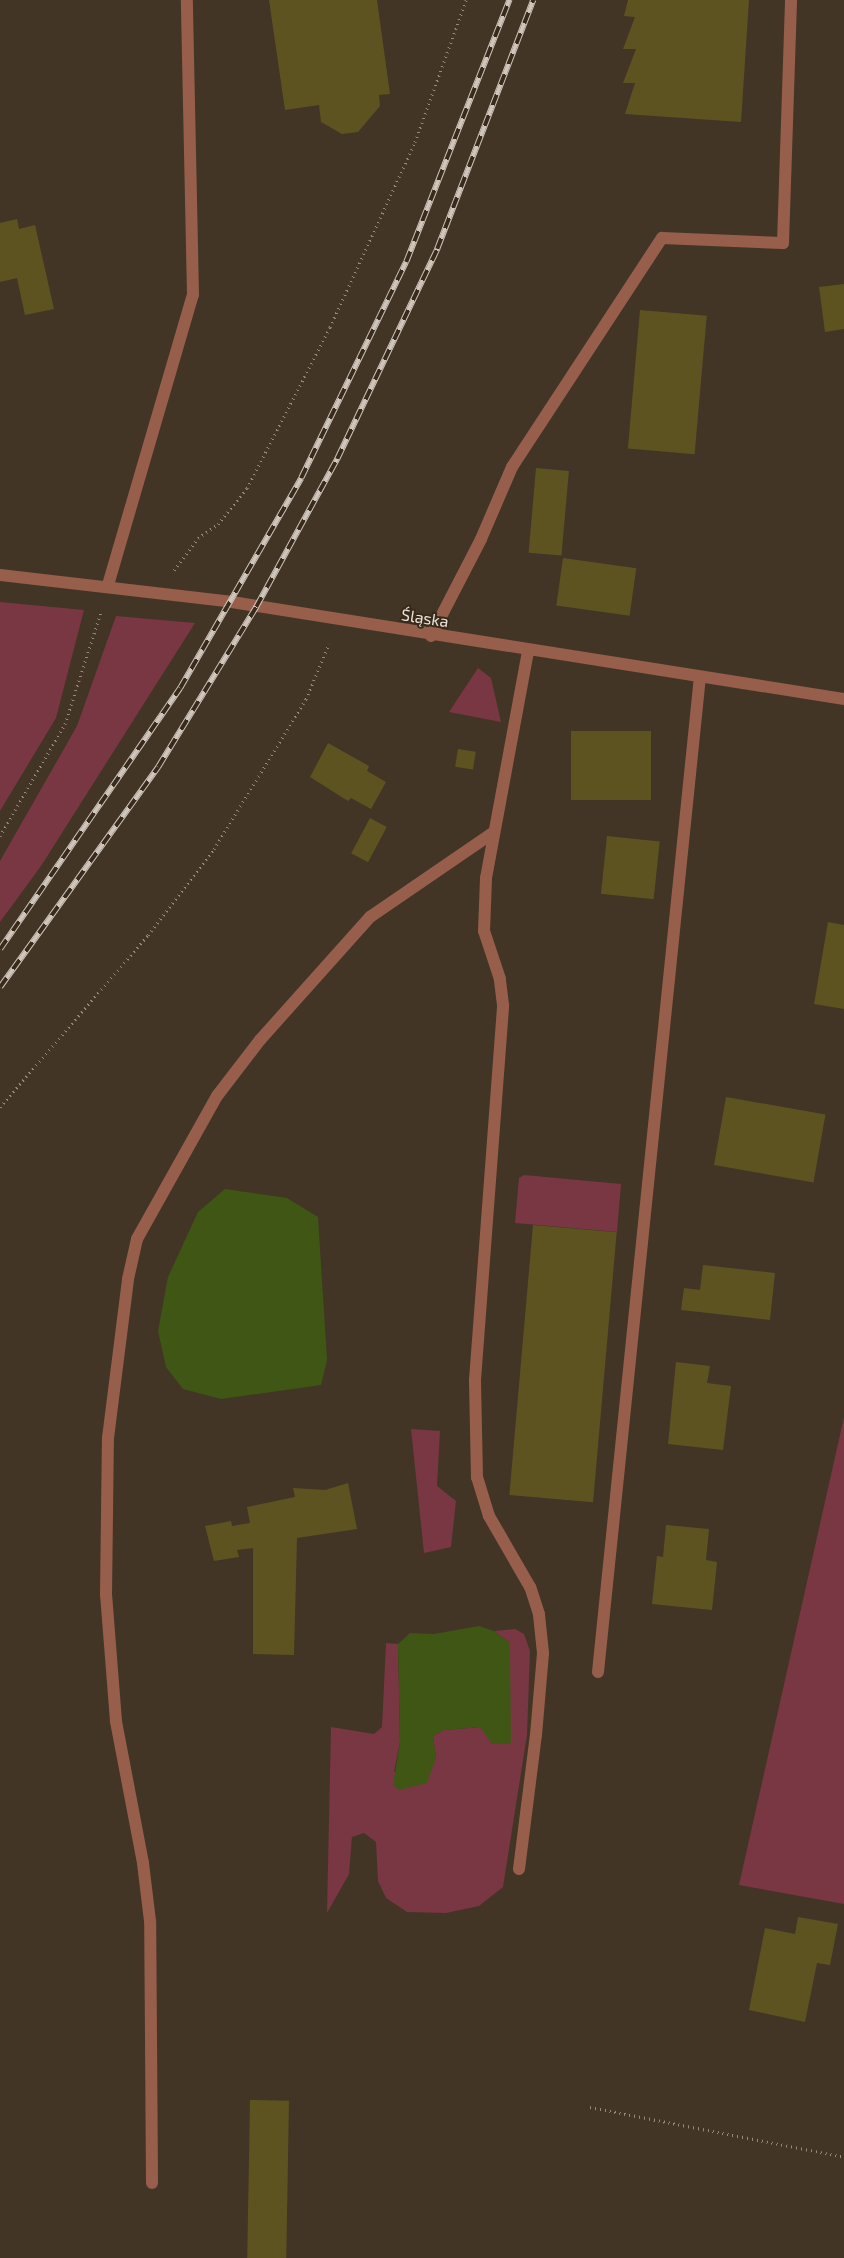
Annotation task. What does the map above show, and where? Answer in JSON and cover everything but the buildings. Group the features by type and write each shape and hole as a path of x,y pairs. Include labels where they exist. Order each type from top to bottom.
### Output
{"street":[{"path":"108,585 193,295 187,0"},
{"path":"431,636 482,539 512,467 662,238 783,243 791,0"},
{"name":"Śląska","path":"0,575 108,585 844,699"},
{"path":"519,1869 536,1735 542,1653 539,1614 530,1587 489,1516 477,1477 475,1380 503,1005 500,979 484,932 494,832 528,651"},
{"path":"598,1672 700,677"},
{"path":"152,2183 150,1921 143,1863 116,1721 106,1595 108,1438 128,1279 137,1239 218,1096 260,1040 370,917 494,832"}],"path":[{"path":"162,593 178,563 198,538 218,524 248,488 330,328 415,142 466,0"},
{"path":"0,836 65,724 91,650 108,585"},
{"path":"0,1107 148,934 214,849 306,699 336,619"},
{"path":"590,2107 844,2157"}],"shaded area":[{"path":"0,602 84,610 56,718 0,811"},
{"path":"116,616 195,623 41,866 0,922 0,861 77,726"},
{"path":"478,668 491,678 501,722 449,712"},
{"path":"524,1175 621,1184 617,1232 515,1223 519,1178"},
{"path":"225,1189 287,1198 318,1217 327,1360 321,1385 221,1399 183,1389 166,1367 158,1331 168,1277 198,1212"},
{"path":"844,1417 844,1904 739,1885"},
{"path":"411,1429 440,1431 437,1486 456,1501 451,1547 424,1553"},
{"path":"479,1626 494,1631 510,1643 511,1744 492,1744 480,1727 444,1730 433,1736 436,1758 427,1783 399,1790 393,1785 400,1742 398,1644 410,1633 434,1634"},
{"path":"515,1629 524,1634 530,1651 527,1735 503,1887 479,1906 446,1913 407,1912 386,1898 378,1881 376,1842 364,1833 352,1837 349,1874 327,1913 331,1727 374,1734 382,1727 386,1643 398,1644 400,1742 394,1772 436,1758 433,1736 444,1730 480,1727 487,1732 510,1643 494,1631"}],"railway":[{"path":"0,949 180,688 301,478 406,262 509,0"},
{"path":"0,987 158,767 256,607 337,459 437,249 533,0"}]}
